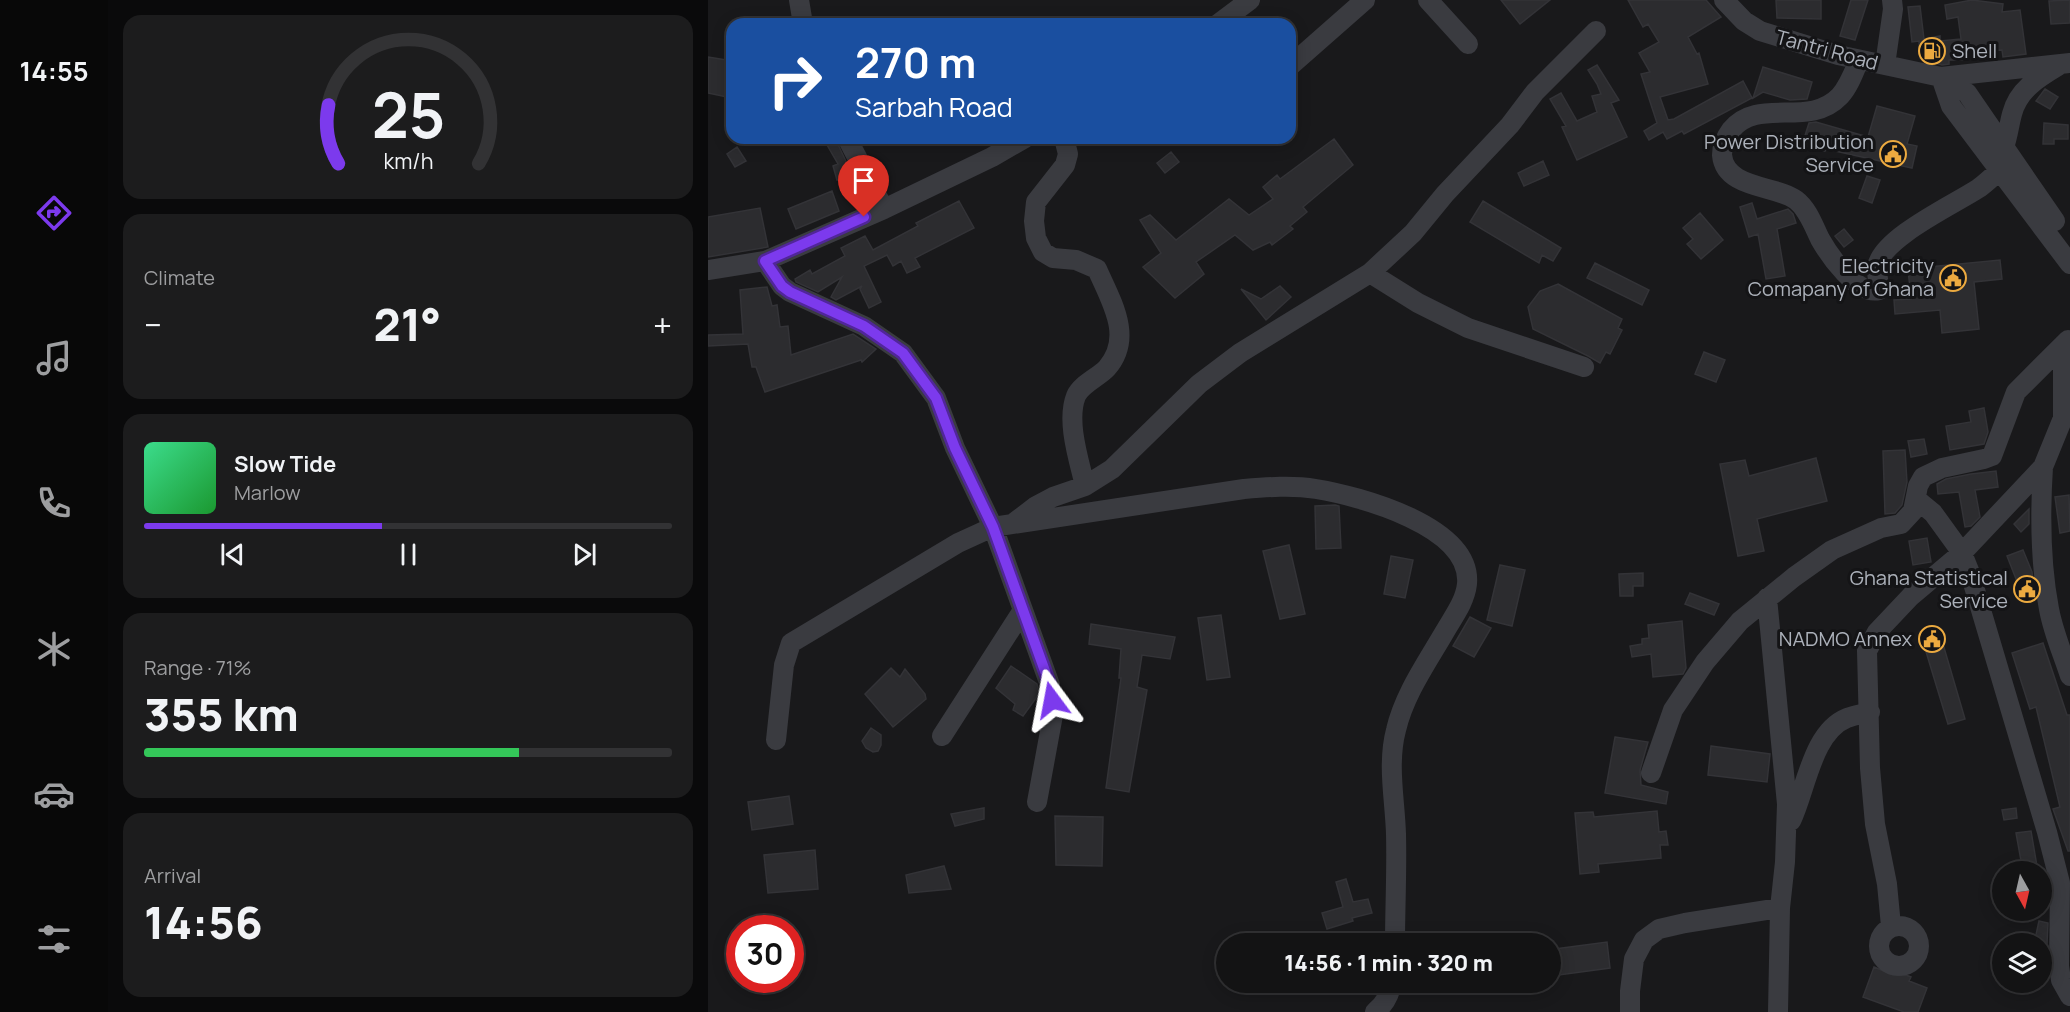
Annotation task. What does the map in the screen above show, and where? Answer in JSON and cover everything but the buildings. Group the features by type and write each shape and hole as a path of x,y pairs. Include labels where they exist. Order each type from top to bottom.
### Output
{"street":[{"path":"800,0 802,18"},
{"path":"1296,61 1365,0"},
{"path":"1428,0 1468,44"},
{"name":"Tantri Road","path":"1724,0 1744,21 1760,32 1859,60 1941,77"},
{"path":"1885,65 1893,9 1892,0"},
{"path":"1013,524 1053,496 1085,486 1112,469 1199,384 1240,353 1370,273 1413,233 1445,194 1510,125 1535,92 1596,31"},
{"path":"1859,60 1852,78 1839,97 1820,110 1797,114 1772,112 1751,116 1736,125 1726,136 1722,146 1722,158 1727,168 1738,178 1750,185 1796,200 1839,267 1855,282 1870,291 1879,290 1877,266 1887,250 1926,219 1980,188 2000,170"},
{"path":"1941,77 2066,64"},
{"path":"2004,147 2012,112 2020,96 2035,81 2066,64"},
{"path":"1941,77 1951,106 2070,264"},
{"path":"1941,77 1967,93 2070,242"},
{"path":"850,144 884,209"},
{"path":"708,270 765,261 884,209 1015,144"},
{"path":"1066,144 1068,154 1065,165 1036,202 1034,221 1036,238 1043,252 1053,258 1076,260 1097,269 1120,324 1119,348 1107,368 1077,393 1072,413 1075,444 1085,486"},
{"path":"765,261 782,286 790,292 864,326 903,353 936,398 955,448 993,527 1050,685 1053,715 1036,802"},
{"path":"1370,273 1418,303 1468,328 1584,367"},
{"path":"2067,342 2063,418 2043,467 2040,517 2042,558 2049,611 2070,676"},
{"path":"1651,773 1673,710 1705,662 1740,621 1832,550 1881,528 1901,524 1913,511 1918,486 1923,477 1942,468 1992,456 2016,392 2067,342"},
{"path":"1892,926 1887,884 1875,824 1870,768 1867,651 1871,640 1911,596 1962,553 2043,467"},
{"path":"776,740 784,665 791,643 958,543 993,527 1244,489 1285,486 1326,491 1355,498 1405,515 1442,535 1459,553 1467,582 1462,603 1407,699 1396,729 1392,751 1396,834 1395,933"},
{"path":"1916,499 1933,513 1962,553 1970,573 2034,786 2065,879 2059,966 2061,980 2070,996"},
{"path":"1767,598 1788,827 1780,908 1778,1012"},
{"path":"942,736 1023,610"},
{"path":"1788,827 1796,811 1811,762 1832,727 1846,718 1870,712"},
{"path":"1630,1012 1634,958 1644,940 1659,929 1780,908"},
{"path":"1375,1012 1389,993"}],"place":[{"name":"Shell","path":"1932,51"},
{"name":"Power Distribution Service","path":"1893,154"},
{"name":"Electricity Comapany of Ghana","path":"1953,278"},
{"name":"Ghana Statistical Service","path":"2027,589"},
{"name":"NADMO Annex","path":"1932,639"}],"route":[{"path":"864,217 765,261 782,286 790,292 864,326 903,353 936,398 955,448 993,527 1050,685 1052,700"}]}
